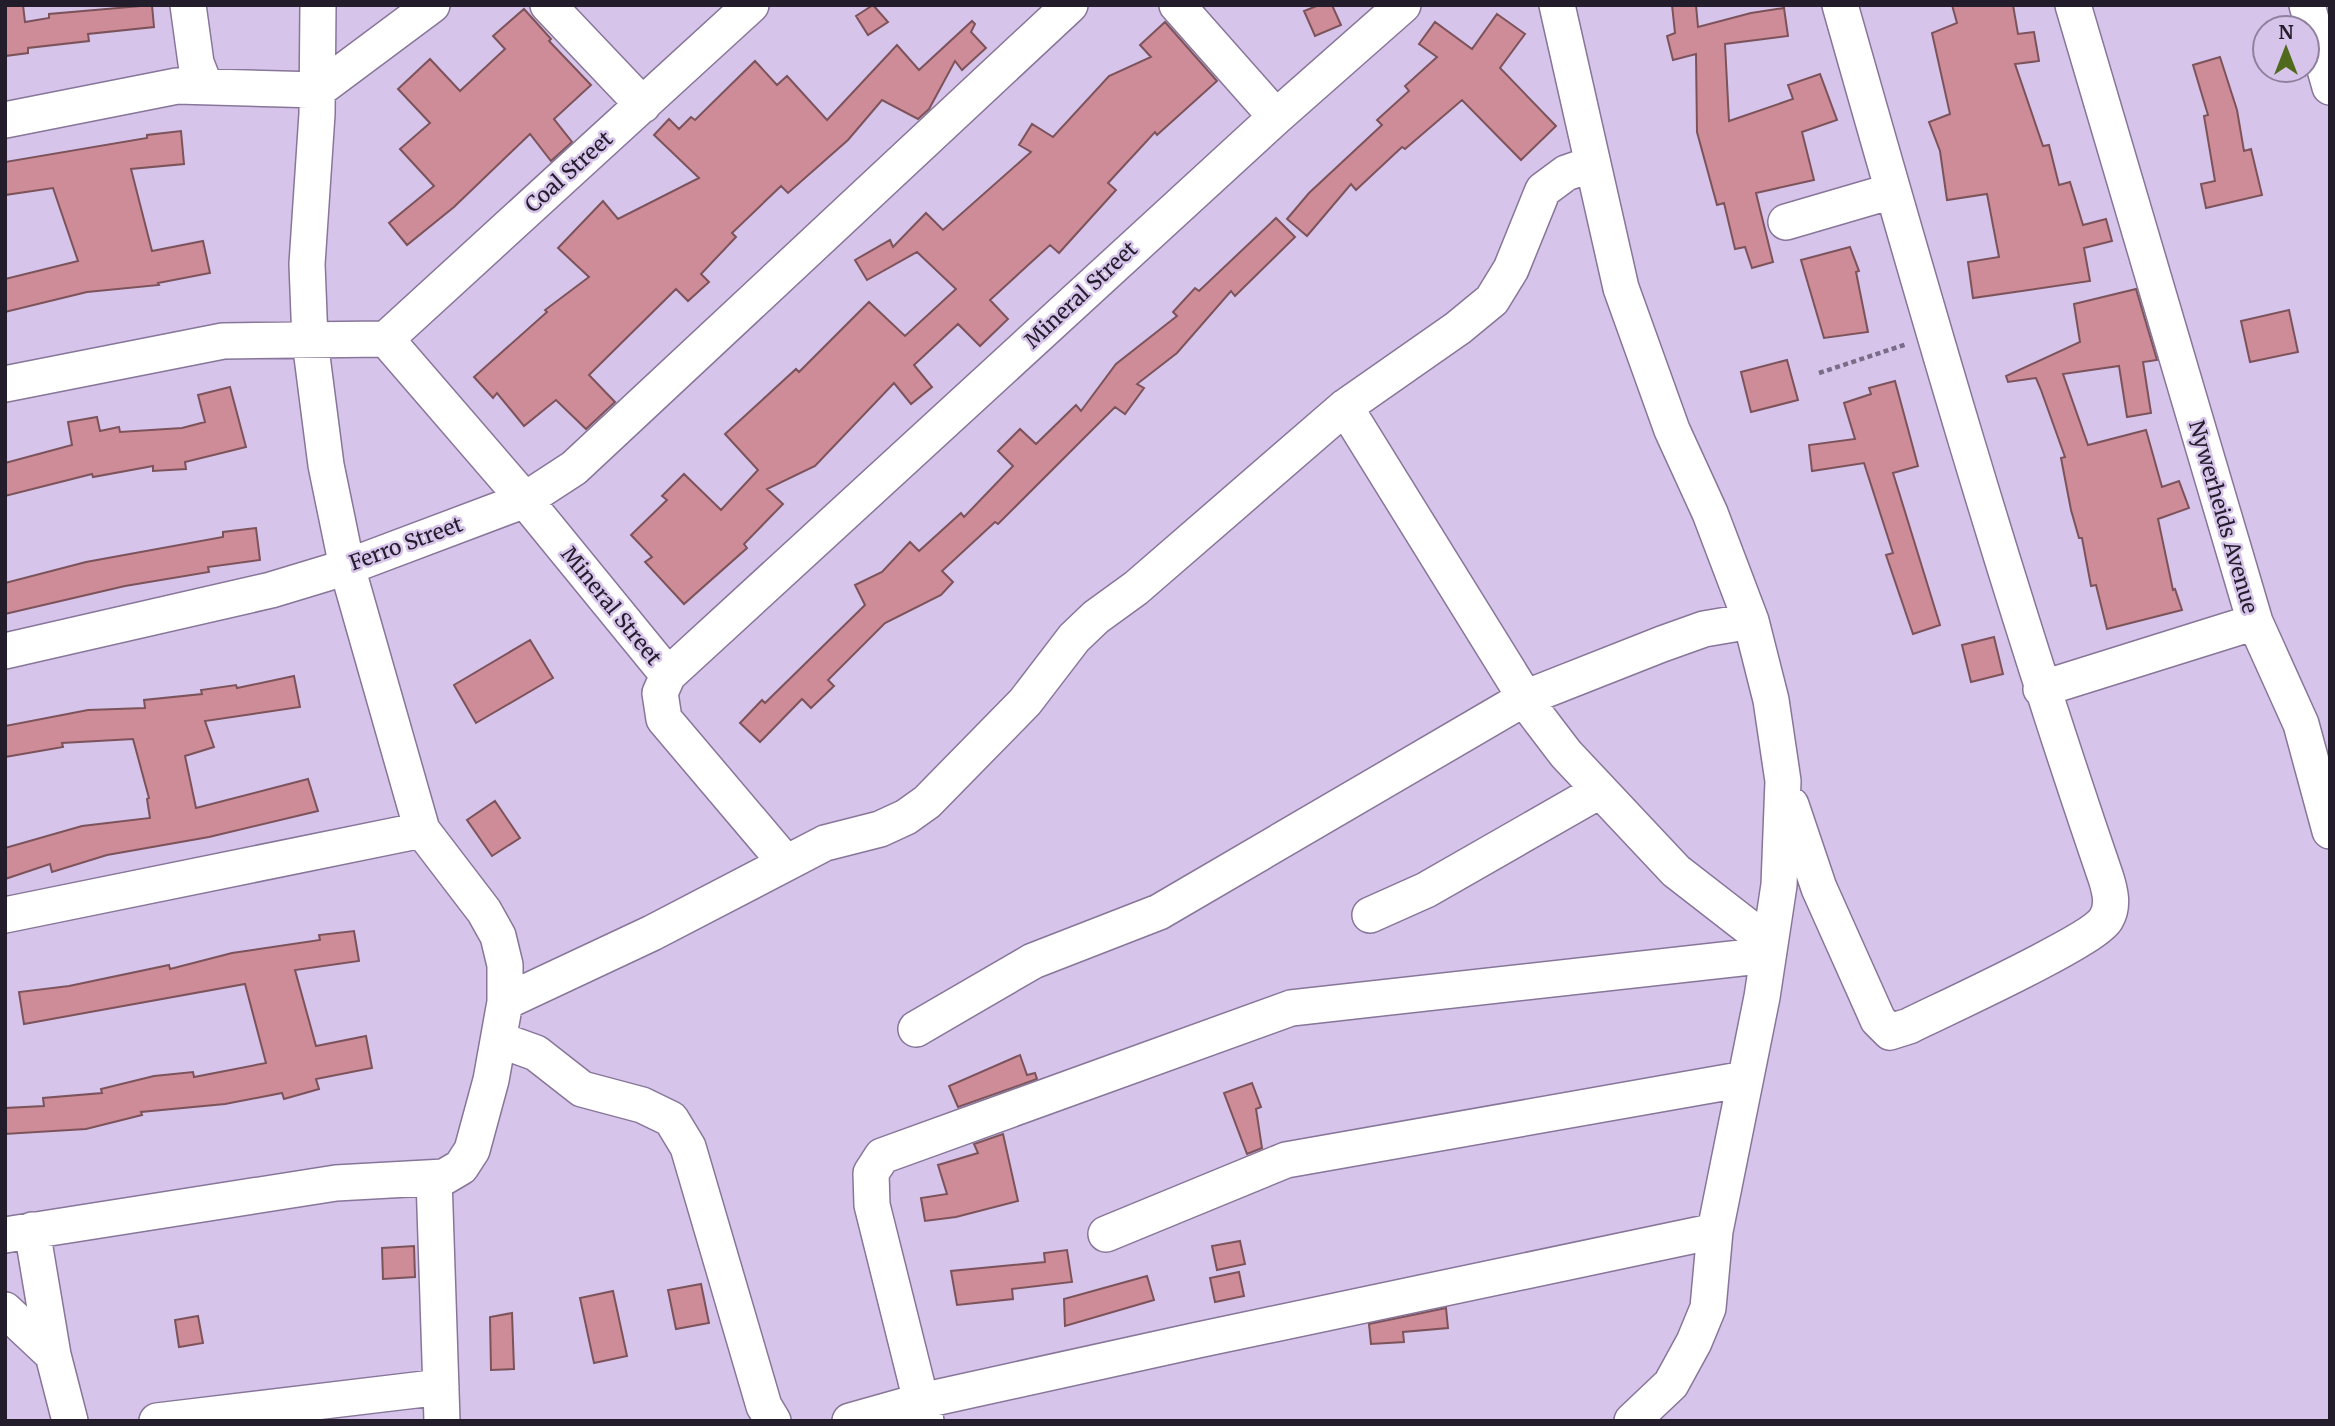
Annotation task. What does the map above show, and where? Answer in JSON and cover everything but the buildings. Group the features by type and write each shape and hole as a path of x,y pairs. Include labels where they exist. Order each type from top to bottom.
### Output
{"street":[{"path":"188,5 196,63 205,86"},
{"path":"70,1421 19,1232 336,1183 434,1178 453,1174 472,1150 500,1040 505,1002 505,965 498,936 484,911 422,830 347,567 326,465 310,341 307,264 318,102 318,5"},
{"path":"5,120 164,87 205,86 318,102 432,5"},
{"path":"548,5 643,105"},
{"name":"Coal Street","path":"386,339 751,5"},
{"path":"5,384 223,341 386,339 525,500 574,468 1070,5"},
{"path":"1177,5 1276,117"},
{"name":"Mineral Street","path":"525,500 667,675 1276,117 1404,5"},
{"path":"1557,5 1621,288 1637,336 1751,621 1771,700 1783,781 1818,888 1878,1020 1890,1032 1909,1026 2075,942 2106,920 2111,907 2106,878 2041,689 1934,335 1840,5"},
{"name":"Nywerheids Avenue","path":"2041,689 2255,622 2073,5"},
{"path":"2307,5 2330,87"},
{"path":"505,1002 652,933 825,843 880,829 906,817 926,802 1025,702 1074,638 1096,617 1136,588 1346,407 1493,300 1511,269 1543,190 1566,173 1591,164"},
{"path":"1786,222 1892,191"},
{"path":"1346,407 1525,698 1566,754 1676,871 1769,949"},
{"name":"Ferro Street","path":"5,651 271,590 347,567 525,500"},
{"path":"916,1029 1033,961 1159,912 1525,698 1704,629 1751,621"},
{"path":"2255,622 2301,724 2330,831"},
{"path":"667,675 660,693 664,719 786,863"},
{"path":"1661,1421 1671,1384 1694,1342 1708,1308 1715,1231 1779,885 1783,781"},
{"path":"1370,915 1426,890 1599,791"},
{"path":"5,915 422,830"},
{"path":"924,1411 872,1205 871,1173 881,1156 1291,1008 1769,949"},
{"path":"500,1040 536,1053 582,1089 642,1105 671,1119 688,1147 764,1406 773,1421"},
{"path":"1105,1234 1286,1160 1745,1079"},
{"path":"156,1421 442,1404 434,1178"},
{"path":"850,1421 924,1411 1499,1274 1715,1231"},
{"path":"5,1310 53,1355"},
{"path":"1632,1421 1671,1384"}],"path":[{"path":"1818,373 1934,335"}]}
